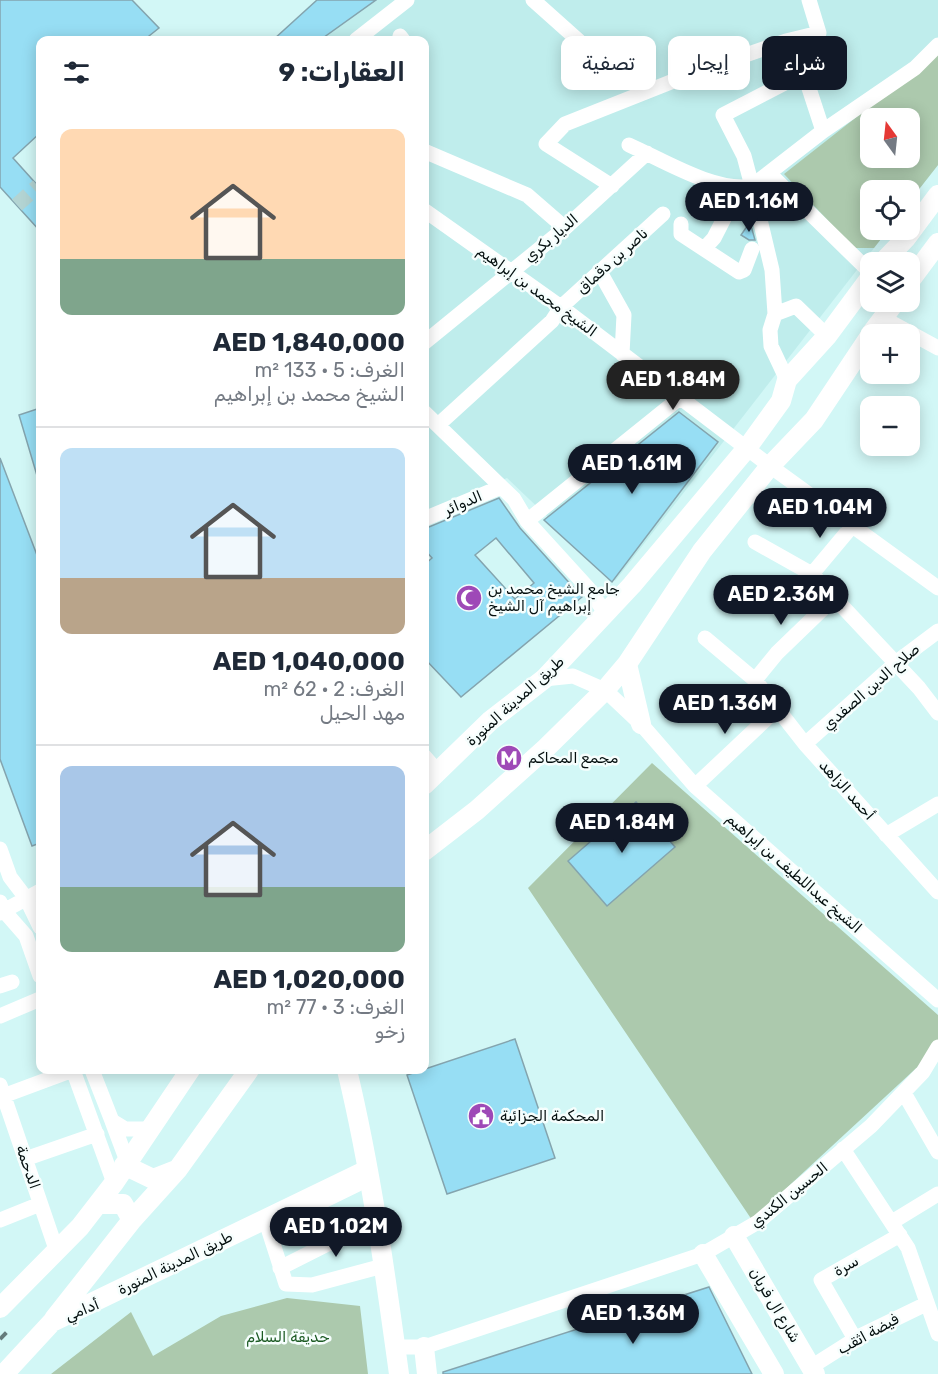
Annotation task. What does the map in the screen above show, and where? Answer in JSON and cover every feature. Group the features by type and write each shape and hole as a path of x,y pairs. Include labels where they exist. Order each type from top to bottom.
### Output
{"main road":[{"path":"893,252 912,231 938,195"},
{"path":"920,267 938,243"},
{"name":"طريق المدينة المنورة","path":"431,778 490,721 544,679 606,615 747,448 781,401 787,380 827,336 860,291"},
{"path":"879,324 888,312"},
{"path":"429,847 477,810 546,748 605,690 627,664 702,551 770,466 814,420 860,351"},
{"path":"781,401 778,418 786,430 797,431 814,420"},
{"path":"627,664 641,724"},
{"path":"0,1308 80,1227 114,1183 125,1163 187,1074"},
{"name":"طريق المدينة المنورة","path":"3,1374 52,1322 132,1220 178,1169 246,1074"},
{"path":"348,1074 377,1219 399,1374"},
{"path":"125,1163 153,1179 178,1169"},
{"name":"طريق المدينة المنورة","path":"52,1322 367,1170"},
{"path":"98,1204 123,1204 132,1220"},
{"name":"شارع ال فريان","path":"734,1236 813,1371"},
{"path":"703,1254 774,1374"},
{"path":"424,1347 427,1374"}],"street":[{"path":"361,36 407,0"},
{"path":"533,0 573,36"},
{"path":"807,36 819,33 809,0"},
{"path":"704,249 714,238 746,188 769,173 823,130 915,68 938,45"},
{"path":"612,186 546,144 565,124 762,50"},
{"path":"771,90 723,115 744,156 746,188 772,270 775,314 770,330 771,346 787,380"},
{"path":"810,90 823,130"},
{"path":"629,145 721,186 746,188"},
{"name":"الديار بكري","path":"429,339 565,228 647,153"},
{"path":"429,154 527,195 565,228"},
{"path":"769,173 860,262"},
{"name":"ناصر بن دقماق","path":"438,425 552,321 561,307 663,214"},
{"name":"الشيخ محمد بن إبراهيم","path":"429,218 561,307 770,466 938,588"},
{"path":"681,224 681,234 742,272 752,249"},
{"path":"600,272 624,315 622,354"},
{"path":"775,314 796,306 827,336"},
{"path":"883,318 938,348"},
{"path":"527,521 681,397"},
{"path":"429,417 514,499 527,521 588,588 606,615"},
{"name":"الدوائر","path":"429,517 501,487"},
{"path":"812,574 853,525"},
{"path":"755,542 812,574 896,663 938,713"},
{"path":"755,680 777,653 834,598"},
{"name":"صلاح الدين الصفدي","path":"805,744 896,663 938,631"},
{"name":"أحمد الزاهد","path":"705,638 755,680 805,744 938,892"},
{"name":"الشيخ عبداللطيف بن إبراهيم","path":"544,679 573,676 605,690 641,724 695,786 938,1000"},
{"path":"695,786 778,708"},
{"path":"886,835 938,804"},
{"path":"0,849 10,877 26,898 36,919"},
{"path":"36,893 1,908 26,936 36,965"},
{"path":"0,1016 36,1001"},
{"name":"الحسين الكندي","path":"395,1347 424,1347 703,1254 758,1222 843,1149 904,1094 923,1072 938,1047"},
{"path":"2,1091 59,1074"},
{"path":"74,1074 114,1183"},
{"path":"94,1074 125,1163"},
{"name":"الدحمة","path":"2,1091 6,1127 25,1159 56,1249"},
{"path":"904,1094 938,1152"},
{"path":"112,1121 125,1129 149,1129"},
{"path":"25,1159 97,1134"},
{"path":"843,1149 908,1248 938,1334"},
{"name":"أدامي","path":"52,1322 146,1284 268,1228 358,1184 367,1170"},
{"path":"896,1229 938,1194"},
{"path":"0,1220 40,1204"},
{"path":"280,1268 377,1219"},
{"path":"268,1228 286,1284 312,1285 383,1266"},
{"name":"سرة","path":"855,1339 821,1280 896,1229"},
{"name":"فيضة اثقب","path":"813,1371 855,1339 926,1304"}],"shaded area":[{"path":"376,0 938,0 938,165 920,188 920,180 860,180 860,240 880,240 871,252 860,252 860,266 615,581 507,478 429,511 429,36 326,36"}],"green space":[{"path":"938,53 938,165 920,188 920,180 860,180 860,240 880,240 874,248 854,248 784,174 860,114 860,168 920,168 920,108 868,108"},
{"path":"652,763 938,1015 938,1048 752,1220 528,888"},
{"name":"حديقة السلام","path":"287,1298 360,1306 368,1374 51,1374 131,1312 153,1356 221,1316"}],"building":[{"path":"0,0 132,0 159,28 149,36 36,36 36,137 13,158 36,184 36,227 0,187"},
{"path":"317,0 376,0 326,36 277,36"},
{"path":"750,222 755,240 749,240 741,235"},
{"path":"36,409 36,472 19,415"},
{"path":"679,412 718,442 612,582 544,520"},
{"path":"0,458 36,552 36,844 32,846 0,759"},
{"name":"جامع الشيخ محمد بن إبراهيم آل الشيخ","path":"499,498 520,528 582,597 461,697 429,663 429,561 432,558 429,555 429,527","holes":["496,538 534,583 515,599 475,555"]},
{"path":"636,802 675,847 607,906 568,861"},
{"name":"المحكمة الجزائية","path":"515,1039 555,1158 447,1194 407,1075 429,1074 429,1068"},
{"path":"709,1287 752,1374 443,1374 443,1372"}],"tunnel":[{"path":"17,205 36,188"}],"railway":[{"path":"0,1339 7,1332"}],"place":[{"name":"جامع الشيخ محمد بن إبراهيم آل الشيخ","path":"469,598"},
{"name":"مجمع المحاكم","path":"509,758"},
{"name":"المحكمة الجزائية","path":"481,1116"}]}
